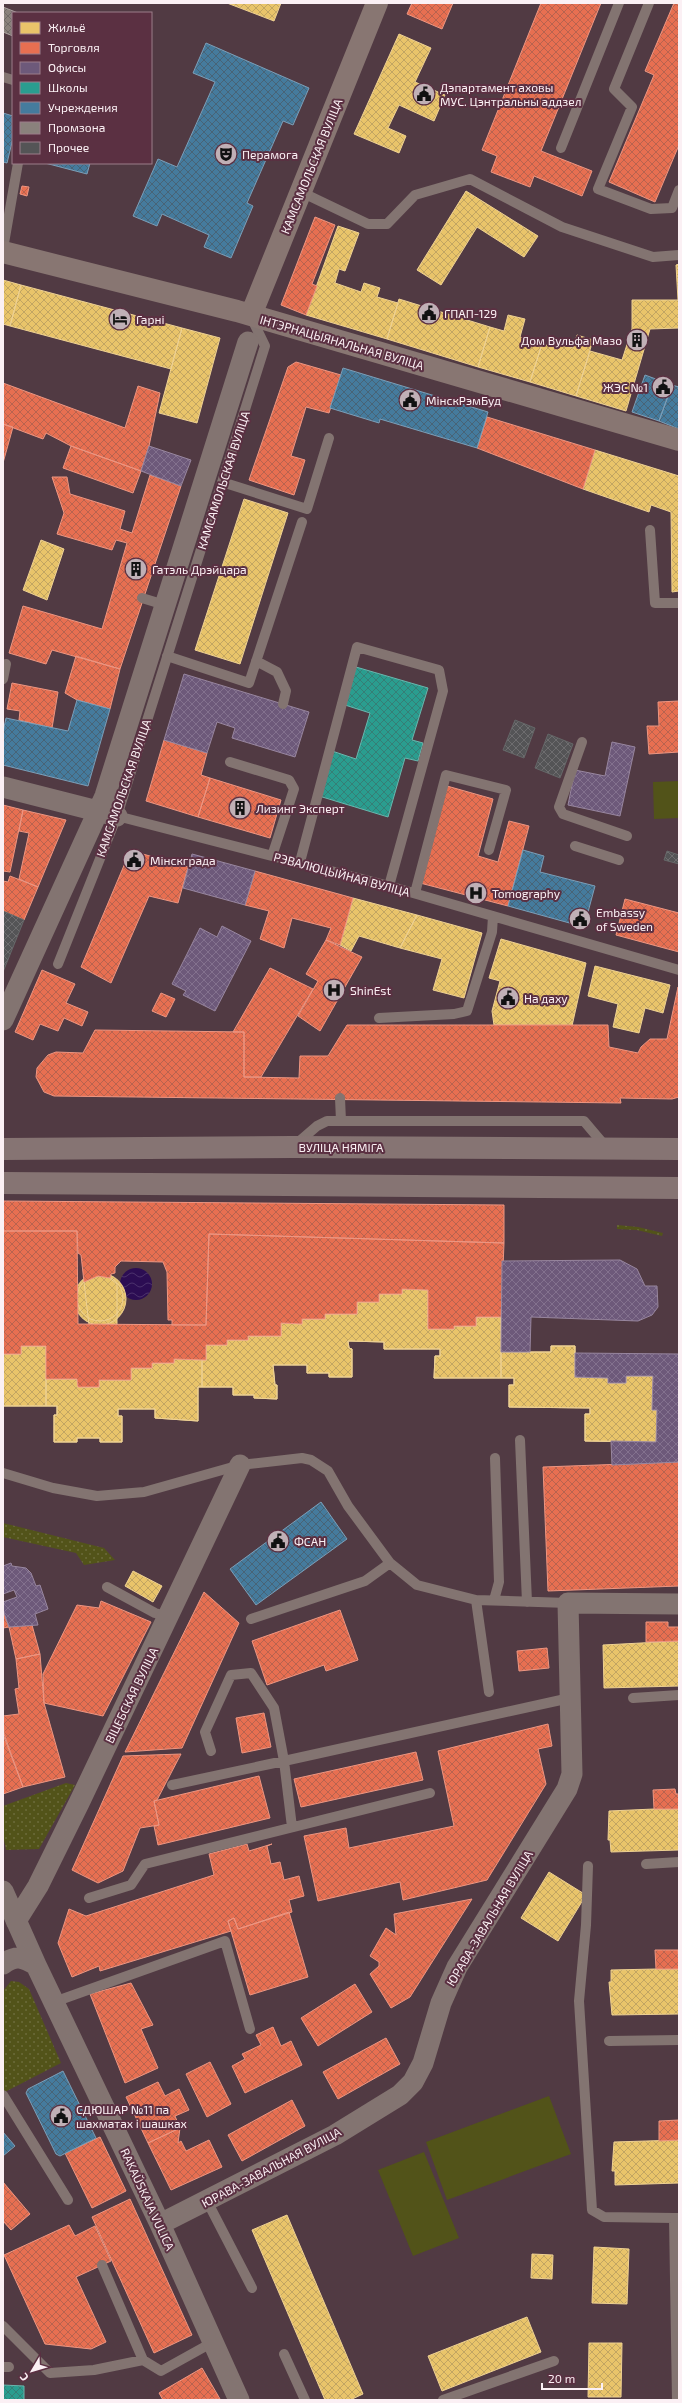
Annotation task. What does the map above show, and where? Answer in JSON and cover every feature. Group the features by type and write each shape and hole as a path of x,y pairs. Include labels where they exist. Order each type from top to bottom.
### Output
{"main road":[{"name":"КАМСАМОЛЬСКАЯ ВУЛІЦА","path":"251,315 376,3"},
{"name":"ІНТЭРНАЦЫЯНАЛЬНАЯ ВУЛІЦА","path":"3,252 251,315 679,440"},
{"name":"ВУЛІЦА НЯМІГА","path":"3,1149 293,1147 606,1147 679,1149"},
{"path":"3,1183 679,1188"}],"street":[{"name":"КАМСАМОЛЬСКАЯ ВУЛІЦА","path":"3,1020 108,813 173,607 248,342"},
{"name":"РЭВАЛЮЦЫЙНАЯ ВУЛІЦА","path":"3,787 108,813"},
{"name":"ВІЦЕБСКАЯ ВУЛІЦА","path":"16,1921 41,1879 240,1465"},
{"path":"568,1603 679,1604"},
{"name":"ЮРАВА-ЗАВАЛЬНАЯ ВУЛІЦА","path":"160,2224 335,2135 400,2095 413,2082 423,2063 441,2003 457,1967 567,1789 572,1774 568,1603"},
{"name":"RAKAŬSKAJA VULICA","path":"3,1891 36,1965 160,2224 238,2400"},
{"path":"3,1964 14,1957 23,1957 36,1965"}],"lane":[{"path":"561,148 620,3"},
{"path":"649,3 614,89 632,107 598,189 651,209 672,208 679,190"},
{"path":"3,248 18,164"},
{"path":"301,192 368,224 387,224 415,195 470,179 562,227 653,257 679,255"},
{"name":"КАМСАМОЛЬСКАЯ ВУЛІЦА","path":"58,964 108,813 167,656 173,607 222,482 265,346 251,315"},
{"path":"222,482 307,509 329,438"},
{"path":"167,656 249,683 302,522"},
{"path":"650,530 655,603 679,603"},
{"path":"142,598 173,607"},
{"path":"300,862 357,647 439,670 443,690 389,886"},
{"path":"256,661 277,672 286,691 282,704"},
{"path":"3,679 6,664"},
{"path":"582,742 559,807 563,814 627,836"},
{"path":"230,762 289,780 294,789 272,856"},
{"path":"415,893 446,775 506,790 489,850"},
{"name":"РЭВАЛЮЦЫЙНАЯ ВУЛІЦА","path":"108,813 415,893 679,970"},
{"path":"575,846 619,860"},
{"path":"379,1018 454,1014 467,1011 492,930 493,916"},
{"path":"340,1098 341,1121"},
{"path":"293,1147 316,1126 327,1121 584,1121 606,1147"},
{"path":"520,1440 527,1602"},
{"path":"3,1473 53,1488 97,1496 144,1492 240,1465 293,1458 311,1460 328,1471 348,1506 390,1563 417,1585 476,1600 568,1603"},
{"path":"494,1600 499,1582 495,1458"},
{"path":"251,1619 365,1581 390,1563"},
{"path":"107,1587 155,1613 168,1617"},
{"path":"476,1600 489,1692"},
{"path":"211,1751 205,1732 232,1675 251,1673 274,1708 284,1761 292,1827"},
{"path":"633,1698 679,1696"},
{"path":"172,1785 570,1698"},
{"path":"89,1898 131,1885 145,1864 430,1793"},
{"path":"646,1864 679,1862"},
{"path":"588,1866 586,1925 579,2001 592,2210 604,2217 676,2218 677,2400"},
{"path":"54,2002 225,1941 250,2029"},
{"path":"609,2041 679,2040"},
{"path":"3,2095 68,2200"},
{"path":"207,2201 252,2288"},
{"path":"102,2265 143,2360 161,2371 206,2346 212,2340"},
{"path":"3,2326 50,2373 94,2370 143,2360"},
{"path":"284,2354 305,2400"},
{"path":"443,2400 554,2361"}],"shaded area":[{"path":"679,781 679,818 654,819 653,782"},
{"path":"617,1225 638,1227 663,1233 662,1236 637,1230 617,1229"},
{"path":"3,1523 104,1548 115,1560 84,1565 76,1553 3,1537"},
{"path":"66,1783 75,1785 39,1849 6,1850 3,1835 3,1806"},
{"path":"11,1981 19,1982 29,1989 61,2063 3,2093 3,1991"},
{"path":"549,2096 571,2154 447,2200 426,2142"},
{"path":"424,2152 459,2238 413,2256 378,2170"}],"water":[{"path":"133,1268 139,1268 149,1275 152,1284 151,1290 145,1297 139,1300 133,1300 123,1293 120,1287 120,1281 127,1271"}],"building: Жильё":[{"path":"227,3 281,3 274,21"},
{"path":"399,34 431,48 415,82 445,95 434,121 399,105 388,128 406,136 399,153 354,134"},
{"path":"466,191 538,236 524,257 477,227 441,285 417,270"},
{"path":"338,226 359,233 345,271 339,269 335,283 361,292 364,283 380,288 377,297 398,303 387,339 306,315"},
{"name":"Дом Вульфа Мазо","path":"679,264 679,328 650,329 626,411 576,396 590,351 622,360 632,329 632,300 678,300 676,265"},
{"path":"3,280 21,285 10,326 3,324"},
{"path":"21,285 182,328 171,369 10,326"},
{"path":"399,299 490,327 478,367 387,339"},
{"path":"508,315 525,319 520,337 542,344 530,382 478,367 490,327 504,331"},
{"path":"182,328 220,338 197,423 159,413"},
{"path":"577,335 593,340 576,396 530,382 542,344 550,346 552,342 573,348"},
{"path":"595,450 679,476 679,591 672,592 671,512 651,505 649,512 583,489"},
{"path":"244,499 288,513 240,664 195,650"},
{"path":"41,540 64,549 47,600 23,590"},
{"path":"353,898 417,915 400,948 359,936 351,951 340,945"},
{"path":"417,915 482,933 464,998 433,990 442,959 400,948"},
{"path":"501,939 586,963 572,1026 494,1025 492,1011 500,981 489,978"},
{"path":"595,966 670,985 663,1013 645,1008 639,1033 613,1027 618,1004 588,996"},
{"path":"95,1273 105,1273 114,1277 122,1285 126,1294 126,1304 122,1313 114,1321 105,1325 95,1325 86,1321 78,1313 74,1304 74,1294 78,1285 86,1277"},
{"path":"100,1275 113,1279 119,1285 123,1298 119,1311 113,1317 100,1321 87,1317 81,1311 77,1298 81,1285 87,1279"},
{"path":"98,1276 108,1277 117,1284 117,1325 89,1325 84,1282"},
{"path":"402,1289 428,1290 428,1329 454,1329 454,1326 476,1326 476,1317 501,1317 501,1378 434,1378 435,1356 440,1356 440,1349 384,1349 384,1342 348,1341 349,1348 352,1349 352,1377 329,1377 329,1373 307,1373 307,1365 273,1365 275,1385 277,1385 277,1399 254,1398 254,1395 233,1395 233,1387 202,1387 202,1360 206,1360 206,1345 227,1345 227,1340 248,1340 248,1336 281,1336 281,1323 302,1324 302,1319 325,1319 325,1314 357,1314 357,1302 379,1302 379,1294 402,1294"},
{"path":"402,1289 428,1290 428,1329 454,1329 454,1326 476,1326 476,1317 501,1317 501,1352 551,1352 551,1346 575,1346 575,1377 608,1378 608,1383 626,1383 626,1376 653,1376 652,1410 657,1410 656,1442 585,1441 585,1414 590,1414 590,1408 509,1407 509,1385 514,1385 514,1378 434,1378 435,1356 440,1356 440,1349 384,1349 384,1342 348,1341 349,1348 352,1349 352,1377 329,1377 329,1373 307,1373 307,1365 273,1365 275,1385 277,1385 277,1399 254,1398 254,1395 233,1395 233,1387 198,1387 198,1421 155,1418 155,1409 118,1409 118,1416 122,1416 122,1442 100,1442 100,1438 77,1438 77,1442 54,1442 54,1415 57,1415 57,1406 3,1406 3,1354 21,1354 21,1346 46,1346 46,1379 77,1379 78,1387 99,1387 99,1380 131,1380 131,1368 152,1368 152,1363 174,1363 174,1359 206,1360 206,1345 227,1345 227,1340 248,1340 248,1336 281,1336 281,1323 302,1324 302,1319 325,1319 325,1314 357,1314 357,1302 379,1302 379,1294 402,1294"},
{"path":"21,1346 46,1346 46,1406 3,1406 3,1354 21,1354"},
{"path":"551,1346 575,1346 575,1377 608,1378 608,1383 626,1383 626,1376 653,1376 652,1410 657,1410 656,1442 585,1441 585,1414 590,1414 590,1408 509,1407 509,1385 514,1385 514,1378 501,1378 501,1352 551,1352"},
{"path":"174,1359 202,1360 202,1387 198,1387 198,1421 155,1418 155,1409 118,1409 118,1416 122,1416 122,1442 100,1442 100,1438 77,1438 77,1442 54,1442 54,1415 57,1415 57,1406 46,1406 46,1379 77,1379 78,1387 99,1387 99,1380 131,1380 131,1368 152,1368 152,1363 174,1363"},
{"path":"133,1571 162,1586 153,1602 125,1586"},
{"path":"679,1641 679,1686 604,1688 603,1645"},
{"path":"679,1809 679,1850 611,1852 610,1840 608,1840 609,1811"},
{"path":"549,1872 586,1895 558,1941 521,1918"},
{"path":"679,1969 679,2014 612,2015 609,1982 611,1982 611,1970"},
{"path":"679,2140 679,2183 615,2185 615,2171 612,2171 614,2142"},
{"path":"287,2215 363,2394 350,2400 325,2400 252,2230"},
{"path":"594,2247 629,2249 627,2304 592,2303"},
{"path":"532,2254 553,2255 552,2279 531,2278"},
{"path":"527,2317 541,2352 442,2391 428,2356"},
{"path":"589,2343 622,2343 621,2397 588,2397"}],"building: Торговля":[{"path":"412,3 453,3 442,29 407,14"},
{"path":"541,3 601,3 541,151 592,171 582,196 534,176 530,187 491,172 497,156 482,150"},
{"path":"674,3 679,3 679,145 655,202 609,182 654,75 645,71"},
{"path":"22,186 29,187 27,196 20,194"},
{"path":"315,217 335,225 312,284 317,286 306,315 281,305"},
{"path":"296,362 341,375 329,413 306,407 291,456 305,460 294,495 249,480 288,367"},
{"path":"3,383 125,428 138,386 160,393 149,446 141,471 71,446 46,433 43,439 3,424"},
{"path":"487,417 595,450 583,489 477,448"},
{"path":"3,424 13,427 3,463"},
{"path":"71,446 141,471 133,493 63,468"},
{"name":"Гатэль Дрэйцара","path":"150,475 181,486 120,669 52,650 46,664 9,653 23,606 102,629 127,543 116,540 112,550 57,534 64,513 52,477 67,477 70,494 125,511 120,529 132,533"},
{"path":"76,656 120,669 110,709 77,700 65,693"},
{"path":"12,683 58,692 52,728 19,720 20,711 7,709"},
{"path":"679,701 679,752 649,754 647,726 659,726 658,702"},
{"path":"164,740 207,753 201,775 210,778 198,817 146,801"},
{"name":"Лизинг Эксперт","path":"210,778 281,800 270,838 198,817"},
{"path":"447,786 493,799 478,856 498,862 509,821 529,826 508,906 420,883"},
{"path":"3,805 23,810 10,872 3,871"},
{"path":"23,810 66,820 38,887 19,879 29,833 19,831"},
{"path":"136,852 188,867 178,903 149,896 111,983 81,967 128,856"},
{"path":"255,871 353,898 340,945 326,940 331,928 292,918 284,948 260,939 269,911 245,905"},
{"path":"10,876 38,887 24,920 3,911 3,881 8,882"},
{"path":"625,899 679,913 679,952 616,935"},
{"path":"326,940 362,957 320,1031 298,1016 318,981 306,974"},
{"path":"270,968 313,989 261,1077 244,1077 244,1032 233,1032"},
{"path":"42,970 75,984 66,1003 88,1012 82,1026 64,1018 58,1031 40,1024 33,1040 15,1032"},
{"path":"678,987 679,1097 672,1099 620,1098 621,1103 54,1096 44,1092 36,1077 37,1068 48,1055 56,1052 83,1053 95,1030 244,1032 244,1077 299,1078 300,1056 328,1056 347,1025 608,1025 609,1047 638,1053 641,1047 650,1039 667,1039"},
{"path":"161,993 175,999 166,1017 152,1011"},
{"path":"3,1201 504,1205 504,1243 209,1234 206,1325 172,1325 172,1320 168,1320 167,1272 163,1262 121,1261 115,1267 115,1273 111,1274 110,1278 98,1276 84,1282 81,1255 78,1253 77,1231 3,1231"},
{"path":"3,1231 77,1231 78,1324 206,1325 209,1234 504,1243 501,1317 476,1317 476,1326 454,1326 454,1329 428,1329 428,1290 402,1289 402,1294 379,1294 379,1302 357,1302 357,1314 325,1314 325,1319 302,1319 302,1324 281,1323 281,1336 248,1336 248,1340 227,1340 227,1345 206,1345 206,1360 174,1359 174,1363 152,1363 152,1368 131,1368 131,1380 99,1380 99,1387 78,1387 77,1379 46,1379 46,1346 21,1346 21,1354 3,1354"},
{"path":"679,1462 679,1586 548,1591 543,1467"},
{"path":"204,1592 239,1623 182,1748 125,1752"},
{"path":"101,1601 151,1622 103,1716 44,1703 43,1674 77,1605 99,1608"},
{"path":"3,1610 9,1627 3,1628"},
{"path":"340,1610 358,1660 326,1671 324,1665 267,1685 252,1641"},
{"path":"646,1622 668,1622 668,1627 679,1627 679,1641 646,1642"},
{"path":"32,1625 40,1654 16,1659 9,1627"},
{"path":"547,1648 549,1668 519,1671 517,1651"},
{"path":"40,1654 44,1703 65,1777 23,1787 4,1734 3,1716 19,1714 15,1689 19,1688 16,1659"},
{"path":"264,1713 271,1747 242,1753 236,1718"},
{"path":"548,1724 552,1746 538,1749 546,1784 487,1880 403,1900 400,1882 318,1901 304,1836 346,1828 349,1848 454,1826 438,1751"},
{"path":"3,1734 23,1787 3,1794"},
{"path":"416,1752 423,1780 301,1807 294,1779"},
{"path":"181,1754 157,1800 154,1801 159,1825 140,1828 123,1871 98,1883 72,1870 123,1756"},
{"path":"259,1776 270,1818 158,1845 154,1826 159,1825 154,1801"},
{"path":"675,1789 676,1794 679,1794 679,1809 654,1809 653,1790"},
{"path":"247,1844 249,1851 272,1844 267,1846 271,1864 280,1862 284,1880 299,1876 304,1896 289,1900 292,1912 238,1929 234,1918 228,1921 231,1931 100,1971 99,1966 72,1977 58,1943 69,1909 86,1916 214,1875 209,1854"},
{"path":"472,1899 410,1997 391,2008 370,1974 379,1966 379,1962 370,1956 386,1928 396,1935 394,1914"},
{"path":"289,1912 308,1977 250,1995 228,1921 234,1918 238,1929"},
{"path":"655,1950 678,1950 679,1969 656,1969"},
{"path":"131,1983 153,2025 141,2029 158,2068 125,2083 90,1994"},
{"path":"355,1984 372,2012 318,2046 301,2018"},
{"path":"273,2027 281,2046 291,2041 302,2065 245,2093 232,2066 245,2059 242,2054 261,2045 256,2035"},
{"path":"386,2038 400,2064 338,2099 323,2072"},
{"path":"210,2062 231,2104 207,2117 186,2074"},
{"path":"158,2082 165,2096 179,2089 189,2110 175,2116 180,2128 148,2143 126,2097"},
{"path":"292,2100 305,2126 242,2161 228,2135"},
{"path":"679,2120 679,2140 659,2141 659,2121"},
{"path":"180,2128 178,2143 181,2141 186,2151 209,2140 222,2167 171,2190 148,2143"},
{"path":"100,2137 126,2191 92,2208 65,2153"},
{"path":"3,2182 30,2214 11,2230 3,2221"},
{"path":"130,2199 192,2335 154,2353 92,2217"},
{"path":"69,2225 75,2236 95,2226 111,2261 76,2277 106,2342 91,2349 45,2344 4,2255"},
{"path":"202,2368 220,2399 163,2400 159,2393"}],"building: Офисы":[{"path":"149,446 191,460 181,486 141,471"},
{"path":"184,674 309,712 295,757 232,738 235,728 217,722 207,753 164,740"},
{"path":"612,742 635,747 620,816 568,805 575,770 605,776"},
{"path":"192,854 255,871 245,905 183,888"},
{"path":"222,926 251,941 215,1011 183,995 186,991 172,984 200,928 217,937"},
{"path":"620,1260 637,1269 645,1286 657,1286 658,1307 652,1315 638,1321 531,1317 530,1352 501,1352 502,1261"},
{"path":"575,1353 679,1354 679,1462 612,1465 611,1441 656,1442 657,1410 652,1410 653,1376 626,1376 626,1383 608,1383 608,1378 575,1377"},
{"path":"11,1563 12,1566 26,1568 31,1573 36,1586 40,1585 48,1609 35,1614 38,1625 9,1627 3,1610 3,1602 17,1597 14,1590 3,1594 3,1566"}],"building: Школы":[{"path":"356,667 428,688 412,740 423,743 418,761 405,758 388,817 319,796 332,751 356,759 370,713 345,705"},
{"path":"3,2385 24,2386 24,2400 3,2400"}],"building: Учреждения":[{"name":"Перамога","path":"206,43 309,88 293,125 283,121 247,203 253,206 231,258 204,247 209,235 162,214 157,226 133,216 158,159 177,167 215,82 193,73"},
{"path":"3,113 12,116 12,142 7,163 3,162"},
{"path":"49,164 90,164 87,174"},
{"path":"343,368 488,412 477,448 380,419 379,423 330,408"},
{"path":"645,375 672,385 659,421 632,412"},
{"path":"672,385 679,387 679,429 659,421"},
{"path":"77,700 110,709 88,786 3,765 3,732 6,718 68,731"},
{"path":"523,850 544,856 540,872 595,886 584,927 508,906"},
{"path":"321,1502 347,1539 256,1605 230,1569"},
{"name":"СДЮШАР №11 па шахматах і шашках","path":"63,2071 96,2138 60,2156 56,2154 26,2093 28,2089"},
{"path":"3,2132 15,2146 3,2156"}],"building: Промзона":[{"path":"3,7 16,12 12,12 12,36 3,32"}],"building: Прочее":[{"path":"515,720 535,728 524,758 503,750"},
{"path":"548,734 573,744 560,778 535,768"},
{"path":"667,851 679,855 679,864 664,860"},
{"path":"3,911 24,920 3,972"}],"place":[{"name":"Дэпартамент аховы МУС. Цэнтральны аддзел","path":"424,94"},
{"name":"Перамога","path":"226,154"},
{"name":"ГПАП-129","path":"429,313"},
{"name":"Гарні","path":"120,319"},
{"name":"Дом Вульфа Мазо","path":"637,340"},
{"name":"ЖЭС №1","path":"663,387"},
{"name":"МінскРэмБуд","path":"410,400"},
{"name":"Гатэль Дрэйцара","path":"136,569"},
{"name":"Лизинг Эксперт","path":"240,808"},
{"name":"Мінскграда","path":"134,860"},
{"name":"Tomography","path":"476,893"},
{"name":"Embassy of Sweden","path":"580,919"},
{"name":"ShinEst","path":"334,990"},
{"name":"На даху","path":"508,998"},
{"name":"ФСАН","path":"278,1541"},
{"name":"СДЮШАР №11 па шахматах і шашках","path":"61,2116"}]}
